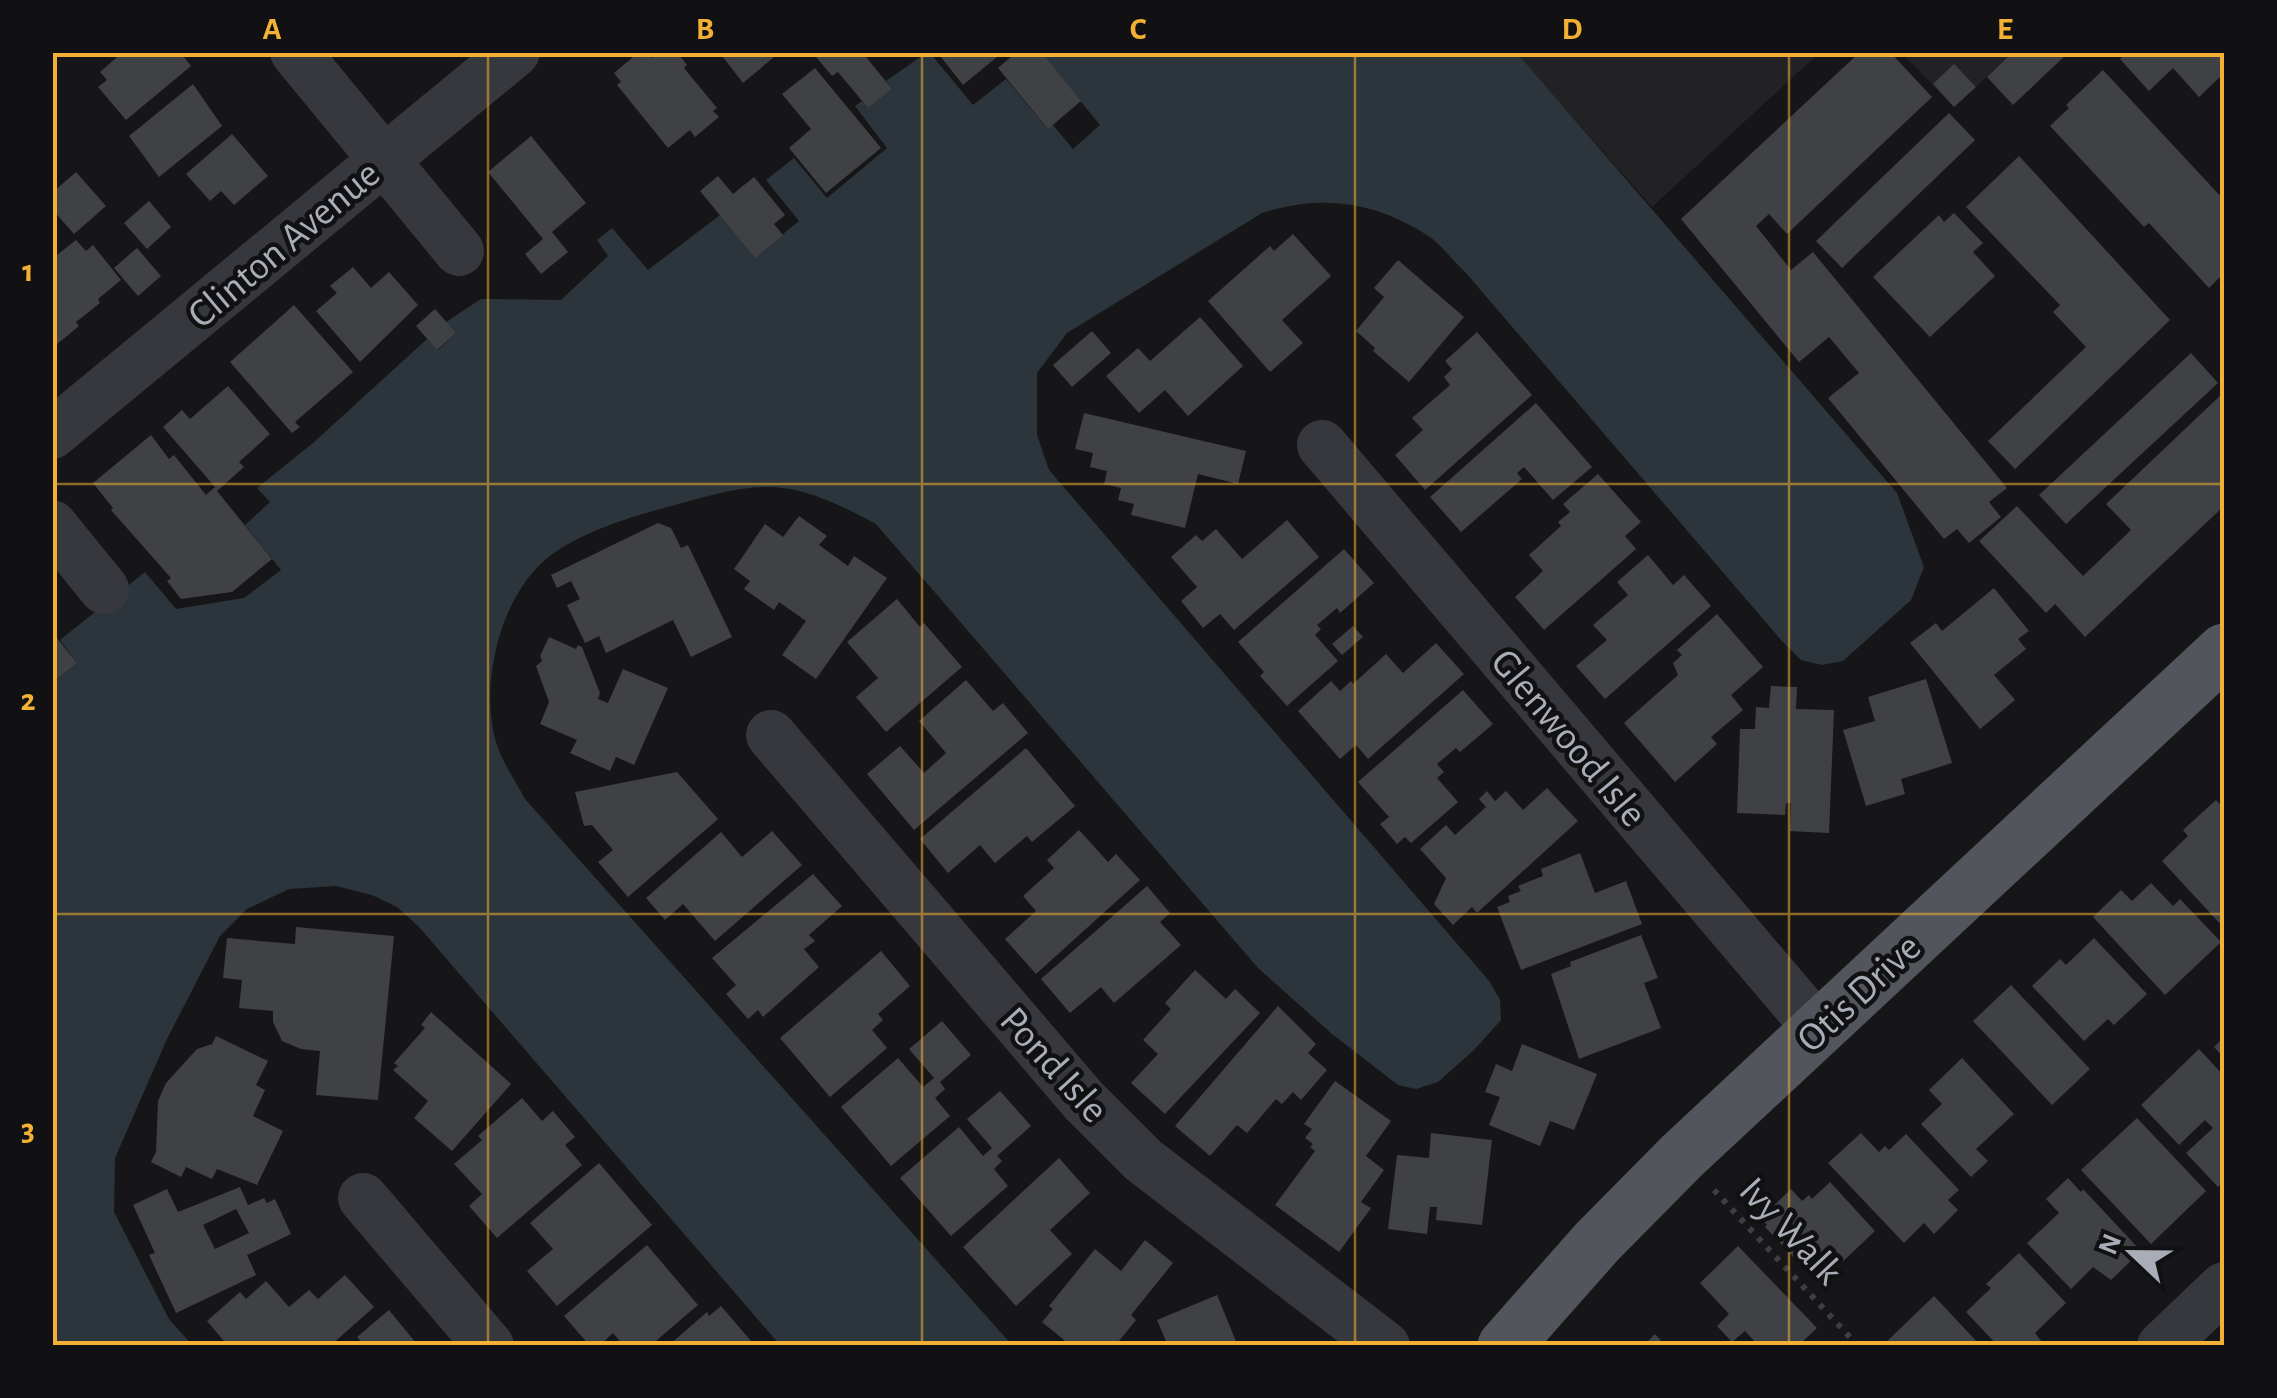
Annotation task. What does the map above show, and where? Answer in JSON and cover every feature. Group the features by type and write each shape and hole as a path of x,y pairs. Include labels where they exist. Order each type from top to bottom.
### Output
{"main road":[{"name":"Otis Drive","path":"1505,1346 1607,1231 1682,1156 2224,651"}],"street":[{"path":"295,52 459,250"},
{"name":"Clinton Avenue","path":"52,434 515,52"},
{"name":"Glenwood Isle","path":"1322,446 1818,1029"},
{"path":"52,526 104,590"},
{"name":"Pond Isle","path":"771,734 1107,1124 1143,1160 1385,1346"},
{"path":"363,1198 489,1346"},
{"path":"2162,1346 2224,1287"}],"path":[{"name":"Ivy Walk","path":"1682,1156 1858,1346"}],"shaded area":[{"path":"1516,52 1897,493 1924,567 1911,600 1843,661 1822,665 1801,660 1466,273 1432,239 1387,215 1347,204 1326,203 1262,213 1067,333 1037,373 1037,435 1049,470 1490,982 1500,1000 1501,1020 1438,1082 1416,1089 1398,1085 1332,1034 1258,968 876,524 794,490 772,487 725,492 605,527 551,555 533,572 506,616 492,669 490,696 497,745 525,799 1012,1345 780,1345 419,927 397,907 372,895 336,886 289,889 247,909 220,936 167,1039 115,1158 114,1212 169,1319 192,1345 53,1346 52,683 77,663 60,640 145,572 176,609 244,598 281,570 245,525 270,502 257,488 313,443 427,339 438,350 456,333 446,322 481,299 561,300 608,256 597,240 612,228 648,270 720,215 755,257 799,221 766,180 794,158 827,198 887,148 855,106 862,101 868,108 892,89 886,81 926,53 973,105 1006,79 1047,128 1052,124 1073,149 1100,125 1041,53"},
{"path":"1516,53 1819,53 1652,207"},
{"path":"1902,53 2012,53 1954,107"}],"building":[{"path":"123,52 180,52 191,66 126,120 98,87 107,80 100,72"},
{"path":"639,52 647,52 651,58 659,52 677,52 687,65 684,68 717,108 713,111 719,117 695,137 690,130 668,148 617,85 621,82 614,73"},
{"path":"719,52 780,52 743,83"},
{"path":"812,52 862,52 892,89 868,108 838,72 832,76"},
{"path":"937,52 1003,52 963,85"},
{"path":"1009,52 1041,52 1081,101 1048,129 998,68 1012,56"},
{"path":"1860,52 1890,52 1932,97 1787,234 1769,214 1756,226 1791,270 1813,252 2007,488 1989,502 2001,517 1969,543 1957,529 1944,539 1828,398 1859,373 1829,337 1799,362 1681,219"},
{"path":"2013,52 2069,52 2013,105 1987,77"},
{"path":"2127,52 2224,52 2224,73 2199,97 2173,68 2149,91 2120,59"},
{"path":"1954,64 1976,87 1954,107 1933,84"},
{"path":"815,68 881,148 826,193 789,148 811,129 782,94"},
{"path":"2103,70 2224,200 2224,273 2209,288 2149,223 2144,227 2050,126"},
{"path":"193,84 222,126 159,177 129,136"},
{"path":"1949,113 1975,140 1842,268 1816,241"},
{"path":"232,134 268,176 234,205 221,191 210,201 186,174"},
{"path":"531,136 586,203 552,232 568,252 541,274 525,254 543,239 488,172"},
{"path":"2019,156 2170,320 2015,469 1988,441 2086,347 2053,312 2060,305 1966,207"},
{"path":"76,172 106,206 74,234 52,209 52,193"},
{"path":"718,176 733,194 754,177 785,215 774,224 783,235 755,258 700,191"},
{"path":"149,201 171,227 147,249 124,223"},
{"path":"1954,213 1983,243 1973,252 1995,276 1930,337 1873,277 1939,215 1944,222"},
{"path":"1293,234 1331,276 1282,320 1303,343 1270,372 1208,301 1270,246 1274,251"},
{"path":"76,240 86,251 93,245 121,280 56,345 52,340 52,259"},
{"path":"137,248 161,276 138,296 114,268"},
{"path":"1398,260 1464,317 1409,382 1356,331 1384,297 1374,288"},
{"path":"353,267 371,288 389,272 418,305 360,362 316,311 337,293 330,286"},
{"path":"294,305 353,372 295,422 300,427 292,433 230,362"},
{"path":"435,309 456,333 437,350 416,326"},
{"path":"1200,317 1243,366 1188,416 1165,390 1139,413 1106,376 1138,348 1150,361"},
{"path":"1092,331 1111,353 1072,387 1053,365"},
{"path":"1477,332 1532,395 1425,490 1395,455 1423,430 1412,418 1450,385 1444,377 1452,369 1445,361"},
{"path":"2191,353 2218,383 2066,524 2039,495"},
{"path":"228,386 270,434 239,462 244,467 217,491 272,559 232,592 181,599 167,581 171,578 111,510 93,483 151,435 169,459 174,455 206,495 215,487 163,427 182,410 190,419"},
{"path":"2224,392 2224,506 2085,637 2055,604 2046,613 1979,541 2017,506 2083,576 2131,530 2106,504"},
{"path":"1536,403 1592,467 1553,500 1524,467 1517,473 1522,479 1461,532 1430,497"},
{"path":"1084,413 1246,451 1238,484 1198,474 1185,528 1131,515 1134,504 1118,500 1121,488 1104,484 1107,471 1090,467 1093,453 1075,449"},
{"path":"1598,474 1641,522 1625,536 1636,549 1544,630 1515,597 1543,571 1529,555 1561,526 1558,522 1570,512 1563,504"},
{"path":"799,516 827,536 819,545 848,566 854,556 887,578 816,679 782,655 806,621 779,602 774,610 744,589 750,581 734,569 765,524 783,537"},
{"path":"1287,520 1319,557 1234,630 1220,614 1203,628 1181,601 1197,587 1171,557 1196,535 1202,541 1216,529 1242,559"},
{"path":"658,523 671,528 681,548 688,545 732,637 691,657 673,620 606,653 599,636 585,643 567,605 580,599 571,581 557,588 551,575"},
{"path":"1344,549 1374,583 1340,613 1337,608 1317,625 1321,629 1315,635 1338,661 1287,706 1260,676 1264,672 1238,642"},
{"path":"1648,555 1673,585 1684,575 1711,606 1605,699 1576,666 1607,640 1593,625 1628,595 1617,582"},
{"path":"1994,588 2029,631 2018,639 2026,649 1994,675 2015,700 1980,729 1910,643 1936,623 1942,631"},
{"path":"897,599 962,667 886,732 856,697 878,678 847,642"},
{"path":"1717,614 1763,667 1731,695 1743,710 1711,737 1717,744 1675,782 1624,723 1678,675 1673,663 1682,655 1677,650"},
{"path":"1353,626 1363,637 1342,655 1332,644"},
{"path":"52,632 77,663 52,683"},
{"path":"549,637 576,649 578,645 582,647 600,693 598,699 608,703 623,669 668,688 634,765 616,757 610,771 570,753 577,740 540,724 549,702 536,666 542,661 540,656"},
{"path":"1436,643 1464,674 1368,759 1356,745 1340,759 1298,711 1331,681 1340,691 1351,681 1353,684 1386,654 1403,673"},
{"path":"1926,679 1952,763 1901,779 1905,794 1866,806 1843,730 1875,721 1868,697"},
{"path":"966,680 993,711 1003,703 1028,733 914,830 867,774 900,746 924,773 946,753 919,721"},
{"path":"1771,686 1797,687 1796,709 1834,710 1829,833 1790,831 1791,803 1786,803 1785,815 1737,813 1740,729 1755,729 1756,707 1769,708"},
{"path":"1463,690 1493,724 1460,752 1456,748 1437,764 1444,772 1437,778 1458,802 1411,843 1405,837 1397,844 1380,824 1389,817 1358,782"},
{"path":"1026,748 1075,806 1032,842 1027,836 995,863 980,845 948,873 920,839"},
{"path":"677,772 718,819 628,897 598,862 613,850 592,825 584,826 575,792"},
{"path":"1547,788 1578,821 1477,913 1472,907 1453,925 1434,904 1446,878 1420,849 1446,825 1455,835 1486,807 1479,799 1487,791 1495,801 1506,791 1523,810"},
{"path":"2216,800 2224,809 2224,928 2162,861 2188,836 2183,830"},
{"path":"1079,830 1108,862 1116,854 1140,880 1036,974 1005,939 1036,911 1023,896 1054,868 1047,860"},
{"path":"772,831 802,865 715,941 683,904 665,920 646,898 721,832 742,857"},
{"path":"1580,853 1595,893 1626,881 1642,924 1521,970 1497,907 1510,902 1508,896 1521,891 1518,886 1543,876 1541,869"},
{"path":"813,874 842,906 809,935 815,941 804,949 819,967 763,1017 758,1010 748,1019 726,994 736,985 712,958"},
{"path":"2151,883 2173,906 2180,899 2221,942 2165,995 2093,917 2121,890 2132,901"},
{"path":"1147,886 1170,913 1160,922 1181,945 1114,1003 1101,987 1070,1013 1041,979"},
{"path":"296,927 394,936 378,1100 316,1095 320,1051 282,1041 273,1022 273,1011 239,1008 242,980 223,978 227,938 295,944"},
{"path":"1641,935 1658,978 1644,983 1661,1028 1579,1059 1551,974 1571,966 1570,962"},
{"path":"2094,938 2147,994 2114,1025 2108,1019 2084,1041 2032,986 2060,959 2066,965"},
{"path":"881,951 910,986 878,1014 883,1020 872,1030 887,1048 830,1097 780,1038"},
{"path":"1195,970 1226,999 1235,989 1260,1013 1165,1114 1131,1083 1158,1054 1143,1040 1171,1009 1165,1003"},
{"path":"2011,985 2090,1069 2052,1105 1973,1021"},
{"path":"1278,1006 1316,1044 1308,1053 1327,1070 1301,1100 1293,1092 1282,1104 1276,1099 1247,1133 1237,1125 1210,1156 1175,1126"},
{"path":"431,1012 511,1084 452,1151 414,1118 428,1101 393,1070 398,1066 394,1063 425,1028 421,1025"},
{"path":"942,1021 971,1055 940,1082 945,1089 935,1098 950,1116 891,1166 841,1107 898,1058 923,1087 934,1078 909,1049"},
{"path":"216,1036 268,1061 256,1085 265,1090 253,1116 283,1131 257,1185 217,1169 212,1179 186,1167 181,1177 151,1162 156,1152 158,1101 166,1083 197,1049 212,1044"},
{"path":"2224,1037 2224,1058 2214,1047"},
{"path":"1522,1044 1597,1074 1574,1130 1550,1121 1540,1146 1489,1125 1500,1097 1485,1092 1496,1064 1512,1071"},
{"path":"2199,1049 2224,1076 2224,1180 2218,1187 2186,1153 2213,1128 2205,1120 2179,1145 2141,1105"},
{"path":"1962,1058 2014,1114 1976,1149 1988,1161 1971,1177 1921,1124 1942,1104 1929,1090"},
{"path":"1335,1081 1391,1121 1366,1156 1384,1170 1361,1202 1371,1208 1339,1252 1275,1205 1315,1151 1305,1138 1312,1129 1304,1124"},
{"path":"1000,1091 1031,1126 997,1156 1002,1161 994,1169 1008,1186 951,1236 900,1178 959,1127 983,1156 992,1148 967,1119"},
{"path":"522,1098 542,1121 553,1111 575,1137 565,1145 582,1165 497,1238 469,1206 482,1194 454,1164 482,1140 478,1136"},
{"path":"2137,1118 2206,1191 2151,1244 2081,1170"},
{"path":"1431,1133 1492,1140 1482,1225 1436,1220 1437,1207 1430,1207 1427,1234 1388,1229 1397,1155 1429,1158"},
{"path":"1861,1133 1879,1152 1885,1146 1889,1150 1906,1134 1959,1190 1948,1200 1958,1210 1934,1234 1924,1223 1904,1243 1828,1163"},
{"path":"1059,1158 1090,1193 1050,1230 1072,1254 1016,1306 963,1247"},
{"path":"599,1163 652,1225 557,1306 527,1271 553,1249 530,1223"},
{"path":"2068,1178 2141,1251 2111,1280 2093,1267 2071,1289 2027,1243 2059,1213 2046,1199"},
{"path":"1830,1182 1875,1231 1819,1284 1761,1218 1791,1189 1802,1201 1809,1195 1812,1199"},
{"path":"240,1187 248,1205 264,1198 267,1203 275,1199 291,1234 247,1255 256,1275 176,1313 149,1255 155,1253 133,1205 167,1189 178,1212","holes":["236,1209 249,1233 215,1249 203,1225"]},
{"path":"1145,1240 1173,1263 1131,1315 1136,1320 1115,1346 1066,1346 1042,1322 1053,1309 1049,1306 1095,1249 1121,1271"},
{"path":"647,1245 698,1305 650,1346 624,1346 613,1333 599,1346 590,1346 564,1316"},
{"path":"1738,1246 1817,1328 1798,1346 1759,1346 1745,1331 1732,1342 1717,1326 1729,1314 1700,1283"},
{"path":"2019,1253 2066,1303 2035,1333 2045,1346 1998,1346 1966,1312 1991,1288 1986,1284"},
{"path":"345,1275 374,1307 330,1346 228,1346 207,1321 240,1292 246,1299 266,1281 289,1307 309,1290 318,1299"},
{"path":"1217,1295 1238,1346 1168,1346 1157,1320"},
{"path":"1934,1296 1981,1346 1882,1346"},
{"path":"721,1306 751,1341 747,1346 668,1346 707,1312 709,1316"},
{"path":"389,1310 416,1343 414,1346 365,1346 357,1337"},
{"path":"1655,1334 1666,1346 1643,1346"}]}
